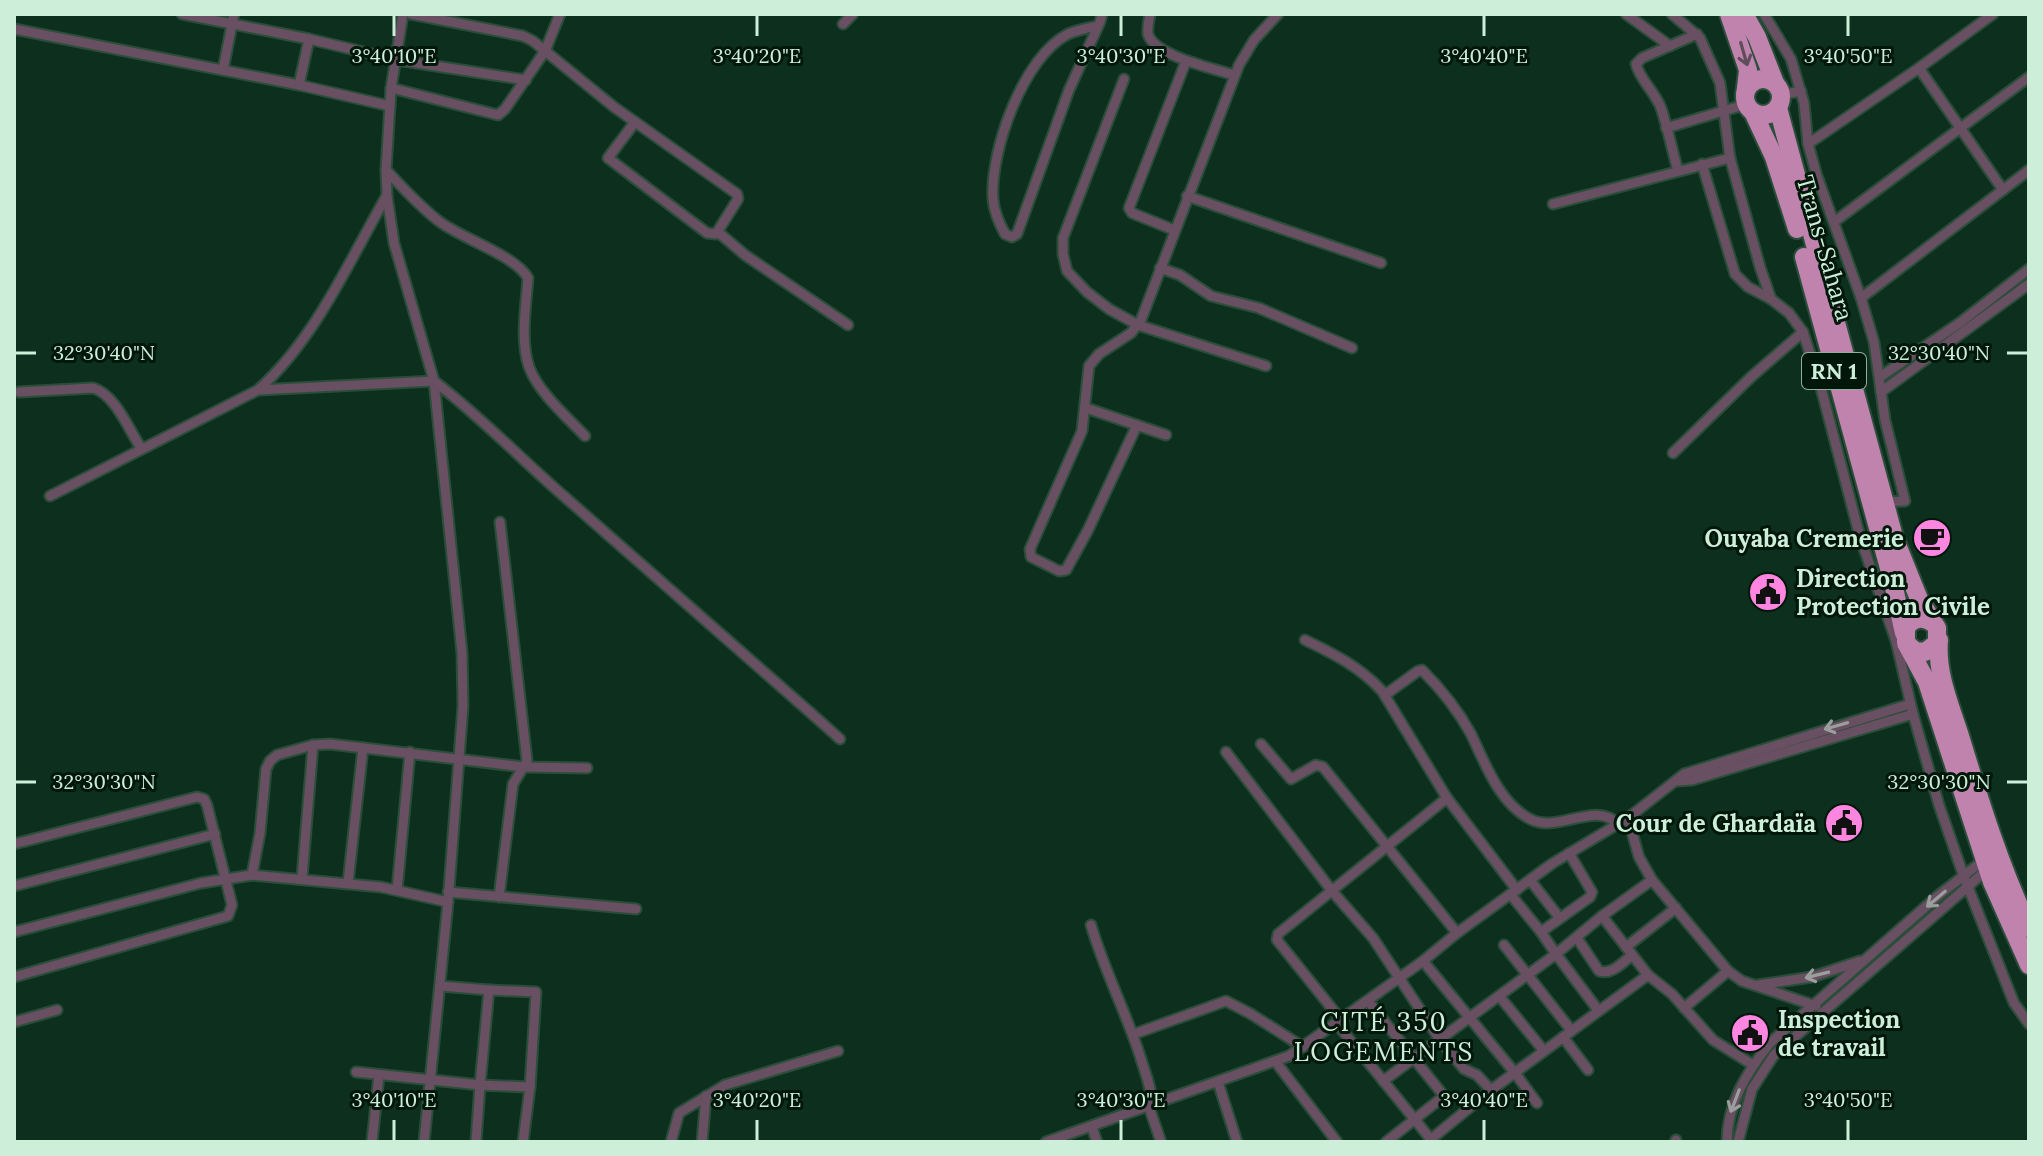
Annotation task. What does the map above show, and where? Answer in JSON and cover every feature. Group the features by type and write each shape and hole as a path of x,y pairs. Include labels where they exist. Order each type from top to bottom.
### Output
{"highway":[{"name":"Trans-Sahara","path":"1729,14 1748,70 1748,104 1774,157 1794,220 1893,583 1903,638 1927,682 2029,965"},
{"name":"Trans-Sahara","path":"1744,14 1757,37 1778,95 1884,502 1908,576 1936,632 1944,686 1992,859 2029,928"},
{"path":"1758,80 1778,95 1764,115 1748,104 1749,86 1758,80"},
{"path":"1919,619 1930,620 1936,632 1930,651 1920,653 1903,638 1909,623 1919,619"}],"street":[{"path":"182,14 233,19 397,60 526,80"},
{"path":"403,14 391,88 387,196 394,243 434,381 462,653 463,706 424,1142"},
{"path":"411,14 523,36 545,51 635,122 737,194 738,199 718,232"},
{"path":"391,88 498,115 545,51 560,14"},
{"path":"843,24 853,14"},
{"path":"1098,26 1067,35 1054,44 1027,76 1003,138 994,172 995,212 1005,234 1012,237 1017,234 1064,103 1098,26 1102,14"},
{"path":"1150,14 1148,33 1153,42 1186,61 1234,75"},
{"path":"1626,14 1670,46"},
{"path":"1672,14 1697,34 1720,83 1730,158 1771,299"},
{"path":"1764,14 1791,59 1801,91 1808,144 1861,298 1905,501 1884,502"},
{"path":"1808,144 1993,14"},
{"path":"1137,425 1066,570 1059,571 1031,557 1030,549 1082,431 1088,373 1093,359 1138,325 1234,75 1254,40 1275,15"},
{"path":"223,70 233,19"},
{"path":"14,29 390,106"},
{"path":"1678,171 1653,91 1636,64 1642,58 1697,34"},
{"path":"299,85 309,39"},
{"path":"1174,230 1132,213 1129,208 1186,61"},
{"path":"1919,68 2003,190"},
{"path":"1834,222 2029,77"},
{"path":"1124,79 1063,238 1067,271 1109,309 1138,325 1266,366"},
{"path":"1778,95 1801,91"},
{"path":"1666,128 1748,104"},
{"path":"635,122 608,158 707,233 718,232 777,278 848,325"},
{"path":"1553,204 1730,158"},
{"path":"1702,164 1735,274 1748,287 1789,313 1803,332 1860,537 1903,638 1912,709 1966,882 2014,1003 2029,1024"},
{"path":"386,170 439,221 473,243 514,262 524,271 528,278 525,345 528,364 542,388 585,436"},
{"path":"1861,298 2029,170"},
{"path":"50,496 258,390 282,368 309,331 387,196"},
{"path":"1187,196 1381,263"},
{"path":"1160,268 1180,275 1211,296 1259,308 1352,348"},
{"path":"1881,392 2029,270"},
{"path":"1880,377 2029,284"},
{"path":"1673,453 1803,332"},
{"path":"258,390 434,381 466,406 535,471 840,739"},
{"path":"19,392 93,388 101,391 141,448"},
{"path":"1086,408 1166,435"},
{"path":"499,897 513,784 527,761 500,522"},
{"path":"1305,640 1349,663 1385,695 1447,798 1598,1010"},
{"path":"1385,695 1422,670 1470,732 1492,777 1520,813 1538,822 1598,814 1610,816 1618,824"},
{"path":"1046,1142 1275,1061 1303,1047 1530,880 1628,818 1684,774 1776,749 1860,719 1912,709"},
{"path":"1776,749 1863,730 1912,709"},
{"path":"1860,719 1863,730"},
{"path":"1261,744 1291,779 1316,765 1323,767 1457,933"},
{"path":"252,875 260,833 266,769 277,755 313,745 410,752 524,767 587,768"},
{"path":"302,878 313,745"},
{"path":"348,883 363,748"},
{"path":"397,890 410,752"},
{"path":"1226,752 1332,891 1373,938 1440,1040 1464,1069 1477,1075 1491,1090"},
{"path":"14,844 197,797 204,799 207,805 232,905 228,916 14,977"},
{"path":"1447,798 1279,931 1277,938 1383,1081 1432,1141 1491,1090 1648,975"},
{"path":"1628,818 1639,857 1652,880 1728,971 1742,981 1814,1004 1823,1012"},
{"path":"14,886 215,834"},
{"path":"1541,932 1590,897 1592,892 1569,853"},
{"path":"1738,1142 1745,1108 1763,1069 1790,1039 1992,859"},
{"path":"14,932 226,877 252,875 348,883 448,897 499,897 636,909"},
{"path":"1530,880 1559,917"},
{"path":"1383,1081 1471,1019 1652,880"},
{"path":"1727,1142 1732,1109 1753,1065 1770,1043 1874,954 1966,882"},
{"path":"1577,938 1599,971 1610,971 1676,908"},
{"path":"1602,916 1648,975 1713,1040 1753,1065"},
{"path":"1091,925 1110,982 1134,1034 1151,1091 1150,1106 1161,1142"},
{"path":"1504,945 1567,1034 1588,1070"},
{"path":"1758,985 1812,977 1874,954"},
{"path":"1423,961 1537,1103"},
{"path":"1684,1008 1728,971"},
{"path":"440,986 533,991 537,994 523,1142"},
{"path":"476,1142 489,990"},
{"path":"1500,997 1544,1051"},
{"path":"1134,1034 1226,1001 1303,1047"},
{"path":"1368,1001 1444,1096 1386,1142"},
{"path":"14,1022 57,1010"},
{"path":"671,1142 676,1115 725,1085 838,1051"},
{"path":"1275,1061 1337,1142"},
{"path":"356,1072 530,1087"},
{"path":"372,1142 379,1075"},
{"path":"1218,1082 1237,1142"},
{"path":"702,1142 706,1096"},
{"path":"1092,1127 1097,1142"}],"place":[{"name":"Ouyaba Cremerie","path":"1932,538"},
{"name":"Direction Protection Civile","path":"1768,592"},
{"name":"Cour de Ghardaïa","path":"1844,823"},
{"name":"Inspection de travail","path":"1750,1033"}],"district":[{"name":"CITÉ 350 LOGEMENTS","path":"1384,1036"}]}
